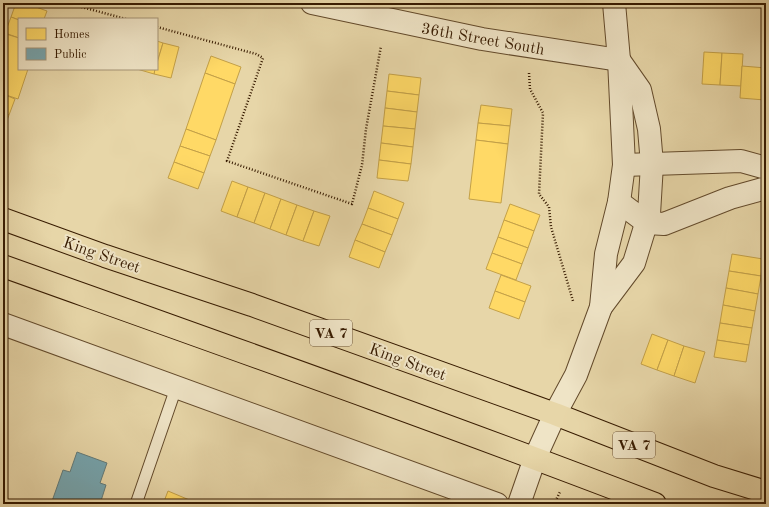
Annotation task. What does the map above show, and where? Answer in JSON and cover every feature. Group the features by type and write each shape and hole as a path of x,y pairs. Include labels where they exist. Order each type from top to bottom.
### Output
{"main road":[{"name":"King Street","path":"3,219 105,256 252,305 555,414 714,476 766,492"},
{"path":"3,266 535,458 654,504"}],"street":[{"name":"36th Street South","path":"312,3 482,39 619,60"},
{"path":"519,504 535,458 555,414 576,375 601,306 606,254 619,202 624,165 619,60 614,3"},
{"path":"601,306 634,263 649,214 652,164 649,129 640,90 619,60"},
{"path":"624,165 741,161 766,168"},
{"path":"619,202 647,223 669,223 730,198 766,188"},
{"path":"3,324 497,504"}],"lane":[{"path":"136,504 176,388"}],"path":[{"path":"67,3 122,18"},
{"path":"158,27 256,54 263,58 227,161 352,204 362,165 366,129 381,46"},
{"path":"529,72 530,88 543,113 539,194 549,207 551,226 573,301"},
{"path":"554,504 561,488"}],"building: Homes":[{"path":"16,3 25,3 47,11 44,18 18,18 18,20 11,17"},
{"path":"671,3 689,3 689,4 671,5"},
{"path":"11,17 18,20 18,38 5,33"},
{"path":"6,34 18,38 18,70 28,70 18,99 3,94 3,43"},
{"path":"158,41 163,43 158,60"},
{"path":"163,43 179,47 171,78 154,74 155,70 158,70 158,60"},
{"path":"704,52 722,53 720,85 702,84"},
{"path":"722,53 743,54 741,86 720,85"},
{"path":"211,56 241,67 235,84 205,73"},
{"path":"742,66 766,68 765,100 740,98"},
{"path":"140,70 155,70 154,74"},
{"path":"205,73 235,84 216,140 186,129"},
{"path":"389,74 421,78 419,95 387,91"},
{"path":"387,91 419,95 417,112 385,108"},
{"path":"3,94 15,99 9,115 3,113"},
{"path":"481,105 512,109 510,126 478,123"},
{"path":"385,108 417,112 415,129 383,126"},
{"path":"3,113 9,115 3,131"},
{"path":"478,123 510,126 508,144 476,140"},
{"path":"383,126 415,129 413,147 381,143"},
{"path":"186,129 216,140 210,156 180,146"},
{"path":"476,140 508,144 501,203 469,199"},
{"path":"381,143 413,147 411,164 379,160"},
{"path":"180,146 210,156 204,173 174,162"},
{"path":"379,160 411,164 408,181 377,178"},
{"path":"174,162 204,173 198,189 168,178"},
{"path":"232,181 248,187 237,217 221,211"},
{"path":"248,187 265,193 254,223 237,217"},
{"path":"374,191 404,203 398,219 368,208"},
{"path":"265,193 281,199 270,229 254,223"},
{"path":"281,199 297,205 286,235 270,229"},
{"path":"510,204 540,215 534,231 504,220"},
{"path":"297,205 314,211 303,241 286,235"},
{"path":"368,208 398,219 392,235 362,224"},
{"path":"314,211 330,216 319,246 303,241"},
{"path":"504,220 534,231 528,248 498,237"},
{"path":"362,224 392,235 385,252 355,240"},
{"path":"498,237 528,248 522,264 492,253"},
{"path":"355,240 385,252 379,268 349,257"},
{"path":"492,253 522,264 516,280 486,269"},
{"path":"732,254 763,259 761,276 729,271"},
{"path":"729,271 761,276 758,294 726,288"},
{"path":"501,275 531,286 525,302 495,291"},
{"path":"726,288 758,294 755,311 723,305"},
{"path":"495,291 525,302 519,319 489,308"},
{"path":"723,305 755,311 752,328 720,323"},
{"path":"720,323 752,328 749,345 717,340"},
{"path":"652,334 668,340 657,370 641,364"},
{"path":"668,340 684,346 674,376 657,370"},
{"path":"717,340 749,345 746,362 714,357"},
{"path":"684,346 705,352 695,383 674,376"},
{"path":"168,491 199,504 163,504"}],"building: Public":[{"path":"77,452 107,463 100,483 106,485 100,504 51,504 63,470 70,472"}]}
